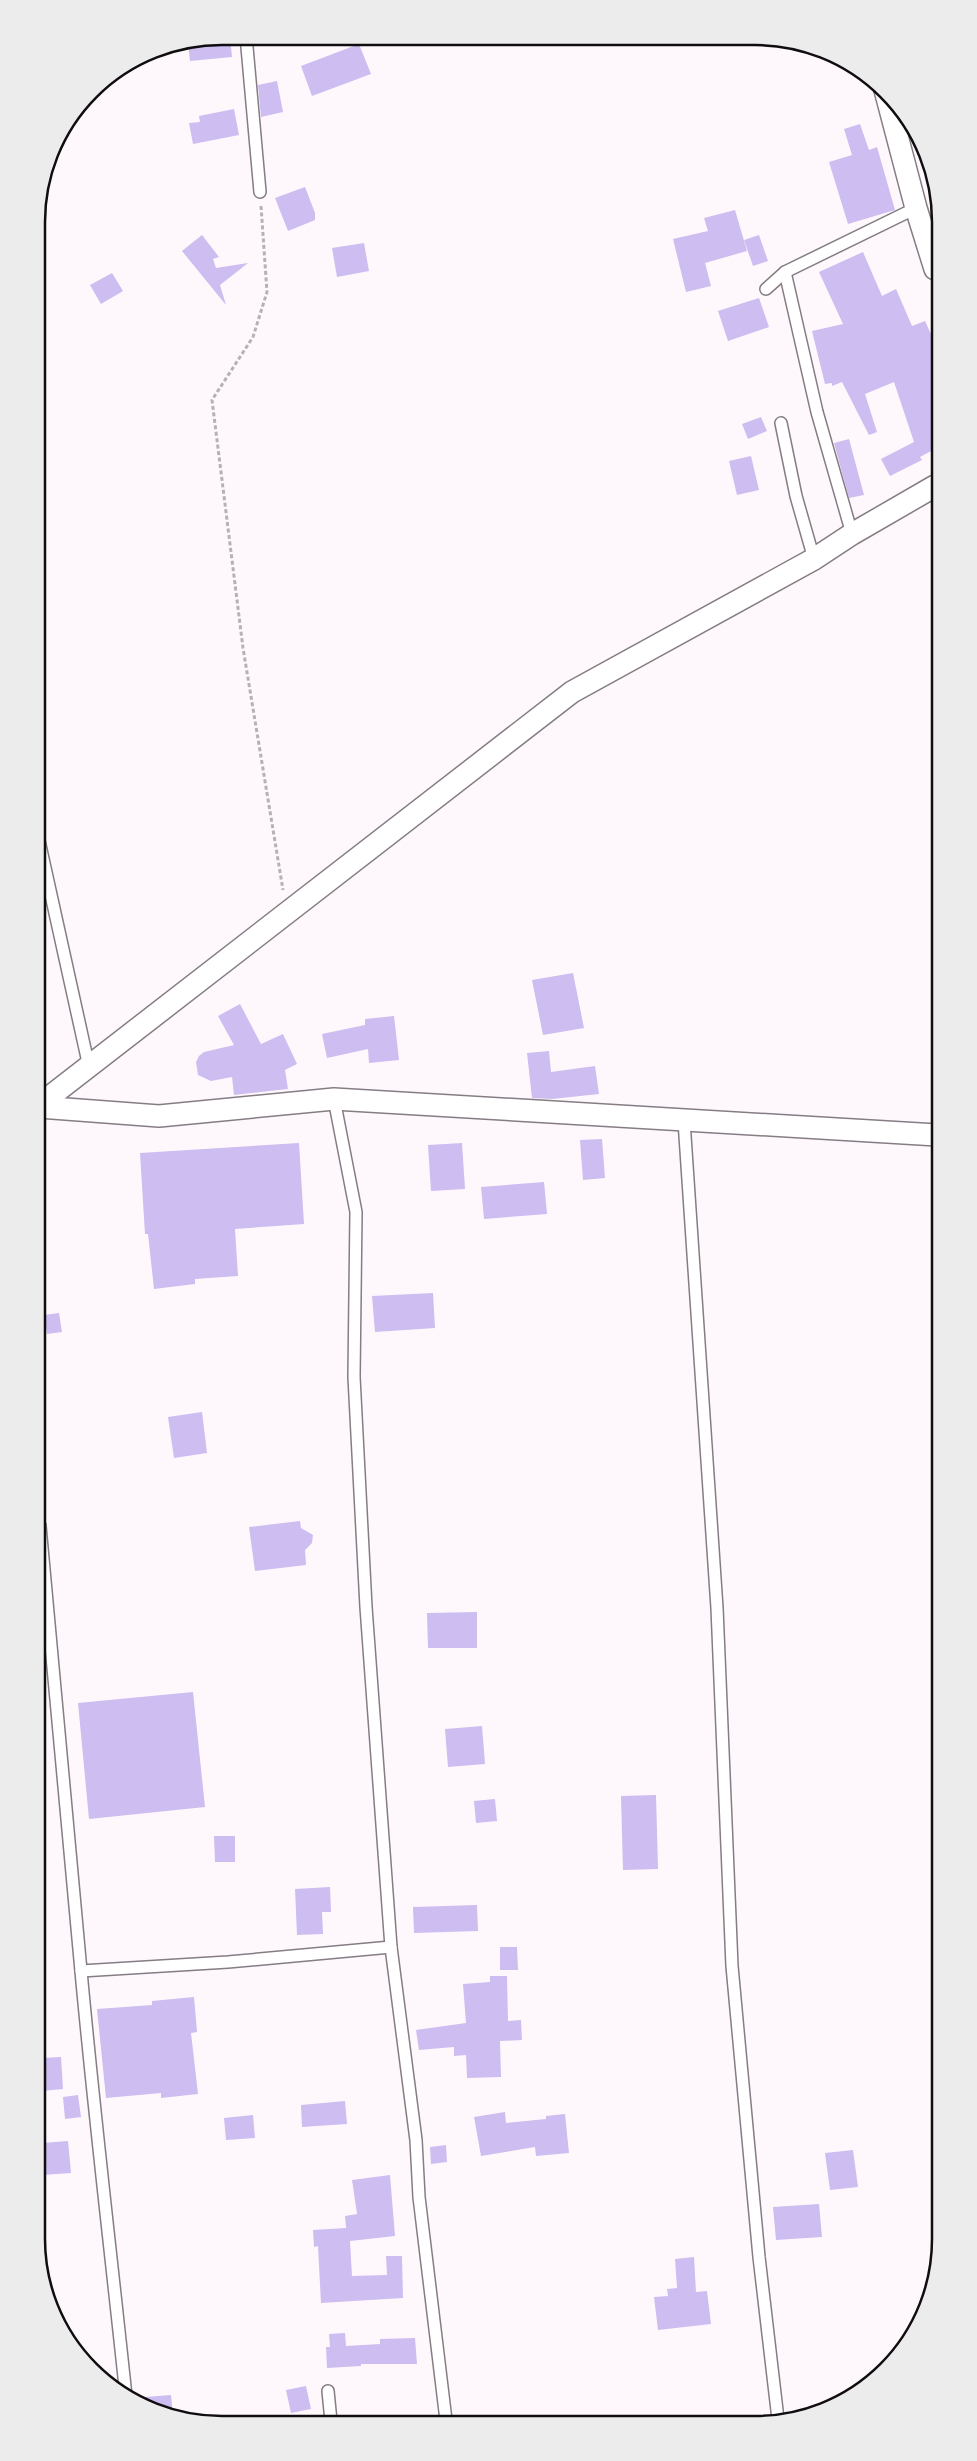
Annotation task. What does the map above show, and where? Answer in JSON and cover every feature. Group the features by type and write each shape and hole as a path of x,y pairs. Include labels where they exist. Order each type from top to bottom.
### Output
{"street":[{"path":"893,111 916,208 932,259"},
{"path":"45,1101 572,692 814,559 852,534 932,488"},
{"path":"45,1106 160,1116 334,1099 932,1135"}],"lane":[{"path":"247,45 260,192"},
{"path":"766,289 785,272 916,208"},
{"path":"785,272 817,412 852,534"},
{"path":"781,423 796,496 814,559"},
{"path":"45,868 89,1067"},
{"path":"334,1099 356,1212 356,1406 366,1617 391,1947 416,2140 419,2197 446,2416"},
{"path":"684,1121 718,1608 732,1966 759,2256 777,2414"},
{"path":"45,1580 94,2121 109,2235 125,2387"},
{"path":"81,1971 228,1962 391,1947"},
{"path":"328,2391 330,2416"}],"path":[{"path":"260,192 267,292 253,337 212,400 243,648 287,912"}],"building":[{"path":"231,45 232,57 190,61 189,48"},
{"path":"359,45 371,74 312,96 301,66"},
{"path":"277,81 283,112 261,117 258,85"},
{"path":"234,109 239,135 193,144 189,123 200,122 199,116"},
{"path":"860,124 869,150 877,147 895,210 848,224 829,162 852,155 844,129"},
{"path":"305,187 315,213 315,220 288,231 275,198"},
{"path":"735,210 747,251 705,263 711,286 686,292 673,239 708,231 704,218"},
{"path":"202,235 219,257 213,259 216,268 248,263 220,285 226,305 182,251"},
{"path":"759,235 768,261 753,266 744,240"},
{"path":"364,243 369,271 337,277 332,248"},
{"path":"863,252 882,296 896,289 912,326 925,321 932,336 932,451 920,457 922,460 890,476 881,459 914,442 894,382 865,394 877,432 869,435 842,382 832,386 832,383 825,384 812,331 843,324 819,272"},
{"path":"112,273 123,291 101,304 90,285"},
{"path":"759,298 769,327 728,341 718,311"},
{"path":"761,417 767,431 748,439 742,424"},
{"path":"849,439 864,495 849,498 834,443"},
{"path":"751,456 759,490 737,495 729,461"},
{"path":"573,973 584,1028 543,1035 532,980"},
{"path":"240,1004 261,1044 283,1034 297,1064 285,1070 288,1089 234,1095 232,1077 211,1081 198,1075 196,1062 199,1056 204,1052 234,1045 218,1016"},
{"path":"394,1016 399,1060 369,1063 368,1049 327,1058 322,1034 365,1025 365,1019"},
{"path":"549,1051 551,1072 595,1066 599,1094 552,1099 532,1098 527,1053"},
{"path":"602,1139 605,1178 583,1180 580,1140"},
{"path":"299,1143 304,1224 235,1229 238,1276 195,1279 195,1284 154,1289 148,1234 145,1234 140,1153"},
{"path":"462,1143 465,1189 431,1191 428,1145"},
{"path":"544,1182 547,1214 484,1219 481,1187"},
{"path":"433,1293 435,1328 375,1332 372,1296"},
{"path":"59,1313 62,1332 47,1334 45,1315"},
{"path":"202,1412 207,1453 174,1458 168,1417"},
{"path":"300,1521 301,1528 313,1535 312,1543 305,1550 306,1565 255,1571 249,1527"},
{"path":"477,1612 477,1648 428,1648 427,1613"},
{"path":"193,1692 205,1807 89,1819 78,1703"},
{"path":"482,1726 485,1764 448,1767 445,1729"},
{"path":"656,1795 658,1869 623,1870 621,1796"},
{"path":"495,1799 497,1821 476,1823 474,1801"},
{"path":"214,1836 235,1836 235,1862 215,1862"},
{"path":"330,1887 331,1912 322,1912 323,1934 297,1935 295,1889"},
{"path":"477,1905 478,1931 414,1933 413,1907"},
{"path":"500,1947 517,1947 518,1970 500,1970"},
{"path":"490,1976 507,1976 508,2021 521,2020 522,2040 500,2041 501,2077 467,2078 466,2055 454,2056 454,2047 419,2050 416,2030 466,2023 463,1984 490,1982"},
{"path":"194,1997 197,2032 191,2033 198,2094 161,2098 161,2093 106,2098 97,2009 152,2005 152,2001"},
{"path":"61,2057 63,2089 45,2091 45,2058"},
{"path":"78,2095 81,2117 65,2119 63,2097"},
{"path":"345,2101 347,2124 302,2127 301,2105"},
{"path":"505,2112 506,2123 546,2119 546,2116 565,2114 569,2153 536,2156 535,2147 481,2156 474,2117"},
{"path":"253,2115 255,2138 226,2140 224,2118"},
{"path":"68,2141 71,2173 45,2175 45,2143"},
{"path":"446,2145 447,2162 431,2164 430,2147"},
{"path":"853,2150 858,2187 830,2190 825,2153"},
{"path":"390,2175 395,2236 350,2241 352,2276 387,2275 386,2256 402,2256 403,2298 321,2303 318,2246 314,2247 313,2230 346,2228 345,2216 357,2214 352,2180"},
{"path":"819,2204 822,2237 776,2240 773,2207"},
{"path":"694,2257 696,2292 707,2291 711,2324 658,2330 654,2297 668,2296 667,2289 677,2288 675,2259"},
{"path":"345,2333 346,2346 380,2344 380,2339 415,2338 417,2364 361,2364 361,2366 327,2368 326,2347 330,2347 329,2334"},
{"path":"306,2386 311,2409 291,2413 286,2390"},
{"path":"171,2395 172,2409 165,2407 143,2397"}]}
